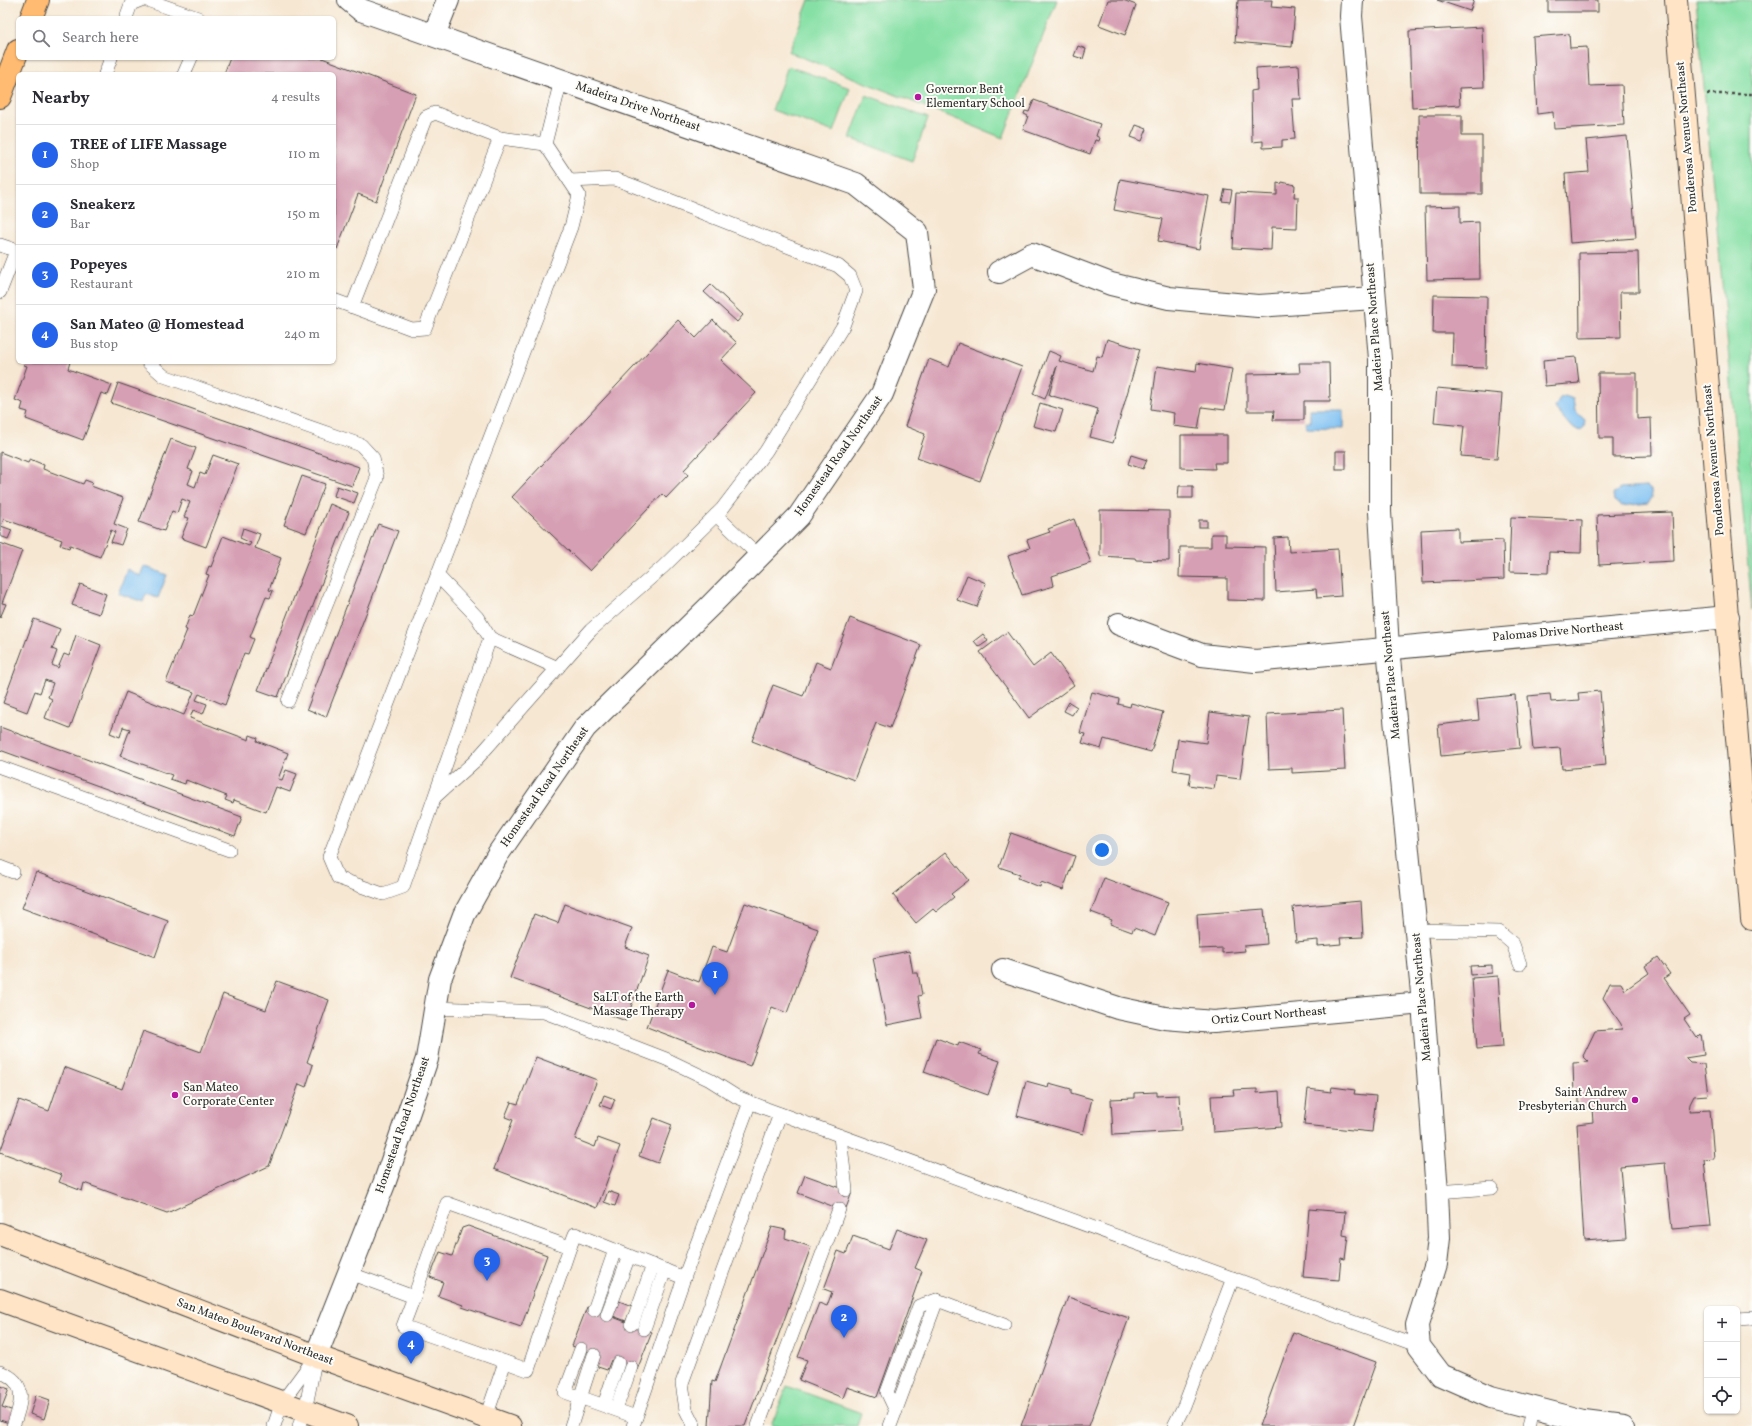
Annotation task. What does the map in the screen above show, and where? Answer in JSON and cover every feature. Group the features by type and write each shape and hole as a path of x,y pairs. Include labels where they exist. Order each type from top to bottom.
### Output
{"main road":[{"path":"31,16 38,0"},
{"name":"Ponderosa Avenue Northeast","path":"1676,0 1752,919"},
{"path":"0,97 16,55"},
{"name":"San Mateo Boulevard Northeast","path":"0,1234 316,1356 510,1426"},
{"path":"0,1300 282,1402 302,1418 347,1426"}],"street":[{"name":"Madeira Drive Northeast","path":"349,0 361,10 856,184 917,232"},
{"path":"434,36 448,0"},
{"name":"Madeira Place Northeast","path":"1352,0 1351,16 1380,359 1380,512 1388,648 1423,1003 1437,1192 1439,1238 1436,1264 1417,1325 1419,1346"},
{"name":"Homestead Road Northeast","path":"316,1356 384,1184 427,1059 440,979 464,915 498,854 585,728 799,516 882,394 924,289 917,232"},
{"path":"999,272 1032,254 1112,284 1169,298 1258,306 1374,298"},
{"name":"Palomas Drive Northeast","path":"1119,624 1202,655 1255,661 1728,618"},
{"name":"Ortiz Court Northeast","path":"1003,970 1118,1008 1165,1018 1214,1022 1423,1003"},
{"path":"1419,1346 1440,1375 1491,1397 1530,1417 1584,1421 1623,1426"}],"lane":[{"path":"127,16 131,4 141,0"},
{"path":"147,0 192,16"},
{"path":"106,72 110,60"},
{"path":"185,72 190,60"},
{"path":"490,638 403,887 383,894 338,878 330,857 571,227 579,195 545,144 561,80"},
{"path":"352,307 426,117 435,113 500,138 545,144"},
{"path":"336,301 412,329 425,328 500,138"},
{"path":"434,799 475,761 591,630 663,567 716,514 766,451 843,326 856,292 850,276 838,266 615,179 570,181"},
{"path":"0,244 16,251"},
{"path":"0,292 16,253"},
{"path":"150,364 164,376 360,445 373,458 377,478 288,701"},
{"path":"716,514 759,556"},
{"path":"437,575 477,617 490,638 558,668"},
{"path":"0,767 229,850"},
{"path":"0,867 13,872"},
{"path":"1416,930 1499,932 1513,944 1520,964"},
{"path":"435,1008 544,1012 666,1059 710,1080 750,1102 780,1114 1419,1346"},
{"path":"581,1349 565,1392 616,1409 634,1421 684,1278 750,1102"},
{"path":"694,1426 686,1410 682,1383 780,1114"},
{"path":"840,1136 844,1156 846,1190"},
{"path":"1437,1192 1492,1188"},
{"path":"570,1247 447,1204 403,1326 528,1370 575,1234 684,1278"},
{"path":"758,1426 839,1209"},
{"path":"594,1310 615,1250"},
{"path":"607,1315 629,1256"},
{"path":"632,1324 653,1265"},
{"path":"644,1329 665,1270"},
{"path":"349,1273 414,1297"},
{"path":"1174,1426 1184,1406 1233,1278"},
{"path":"890,1426 937,1300 1004,1325"},
{"path":"1740,1319 1752,1318"},
{"path":"571,1426 594,1354"},
{"path":"274,1426 282,1402 316,1356"},
{"path":"302,1418 316,1356"},
{"path":"486,1417 505,1362"},
{"path":"604,1405 618,1363"},
{"path":"616,1409 631,1367"},
{"path":"0,1372 10,1376 20,1391 21,1404 13,1426"}],"path":[{"path":"1702,94 1752,94"}],"green space":[{"path":"809,0 1057,0 1003,138 789,52"},
{"path":"1696,0 1752,0 1752,610"},
{"path":"788,66 850,88 834,132 772,110"},
{"path":"866,95 928,118 912,161 850,138"},
{"path":"787,1386 861,1413 857,1426 771,1426"}],"water":[{"path":"1565,396 1573,399 1575,411 1585,420 1584,427 1581,431 1571,427 1555,408 1560,398"},
{"path":"1310,409 1343,409 1343,429 1306,428 1306,422 1310,422"},
{"path":"1646,486 1651,490 1652,498 1648,503 1622,506 1614,501 1613,494 1620,488"},
{"path":"144,566 167,575 158,598 146,594 143,602 118,593 127,569 140,576"}],"building":[{"path":"1108,0 1123,0 1136,5 1125,35 1099,25"},
{"path":"1238,0 1272,0 1271,7 1295,9 1292,47 1235,42"},
{"path":"1437,0 1474,0 1470,11"},
{"path":"1548,0 1598,0 1598,12 1548,12"},
{"path":"1482,27 1484,87 1459,88 1460,105 1412,108 1409,31"},
{"path":"1569,34 1570,48 1587,47 1589,86 1622,85 1624,125 1554,129 1553,112 1537,114 1533,37"},
{"path":"1078,46 1086,49 1083,59 1074,56"},
{"path":"229,60 327,60 416,94 376,201 358,194 337,249 336,72 225,72"},
{"path":"1299,65 1301,99 1292,99 1295,139 1282,140 1282,147 1263,148 1263,141 1252,142 1251,91 1257,90 1256,68"},
{"path":"1034,100 1100,124 1096,136 1100,138 1099,141 1095,140 1090,154 1023,130 1028,116 1024,114 1025,111 1029,112"},
{"path":"1419,115 1462,115 1462,136 1482,136 1482,194 1420,194"},
{"path":"1136,125 1147,129 1142,141 1131,137"},
{"path":"1627,136 1636,238 1570,243 1565,174 1589,172 1586,140"},
{"path":"1120,179 1209,196 1199,249 1158,241 1163,219 1114,210"},
{"path":"1282,182 1295,185 1294,197 1298,197 1297,228 1272,227 1271,250 1233,248 1236,193 1277,195 1277,183 1281,184"},
{"path":"1225,189 1232,190 1230,202 1222,201"},
{"path":"1460,206 1460,223 1479,222 1480,279 1427,280 1425,207"},
{"path":"1638,252 1639,292 1620,292 1621,337 1580,338 1579,253"},
{"path":"711,285 743,315 737,322 704,292"},
{"path":"1434,295 1487,296 1486,368 1452,367 1453,333 1433,333"},
{"path":"678,320 696,338 713,320 737,343 721,360 756,393 684,470 688,475 666,498 662,494 590,571 512,497"},
{"path":"1107,339 1140,349 1113,443 1090,437 1098,409 1049,395 1057,366 1045,399 1033,394 1049,351 1061,356 1059,361 1093,371 1097,356 1102,357"},
{"path":"958,343 1022,367 980,481 917,458 925,434 905,426 929,359 949,367"},
{"path":"1576,357 1579,383 1545,386 1543,360"},
{"path":"1197,363 1232,369 1225,410 1202,407 1198,429 1173,426 1174,413 1151,409 1157,366 1196,372"},
{"path":"1299,363 1329,363 1330,401 1304,401 1304,420 1273,420 1274,411 1247,411 1247,374 1300,373"},
{"path":"69,364 68,369 112,385 108,395 101,393 83,440 26,419 28,412 21,410 23,403 15,400 27,366 24,365"},
{"path":"1598,373 1637,373 1637,419 1651,418 1652,456 1613,457 1613,438 1599,438"},
{"path":"118,383 359,467 352,486 111,403"},
{"path":"1437,388 1502,394 1497,459 1461,456 1464,426 1434,423"},
{"path":"1040,403 1063,410 1056,432 1033,426"},
{"path":"1181,435 1227,435 1227,463 1214,463 1215,469 1181,468"},
{"path":"171,439 196,448 188,469 193,471 188,484 195,487 200,473 205,475 213,455 238,464 206,547 181,538 189,518 184,517 190,502 182,499 177,513 172,511 164,531 139,522"},
{"path":"1336,451 1346,451 1346,469 1336,469"},
{"path":"0,452 28,463 30,459 44,465 43,469 83,484 85,480 93,483 91,486 123,498 114,524 127,529 121,545 111,542 115,532 111,530 100,557 70,545 69,548 60,545 62,540 4,519 1,526 12,530 8,539 0,536"},
{"path":"1131,455 1147,460 1143,469 1128,464"},
{"path":"302,476 325,484 306,533 284,525"},
{"path":"337,486 358,493 354,503 334,496"},
{"path":"1179,486 1193,486 1193,498 1178,498"},
{"path":"330,504 349,512 278,697 258,690"},
{"path":"1100,510 1169,511 1169,561 1136,560 1135,558 1100,556"},
{"path":"1672,512 1674,561 1599,565 1597,515"},
{"path":"1511,517 1582,520 1581,553 1549,552 1548,573 1509,572"},
{"path":"1074,519 1091,563 1052,576 1054,586 1022,595 1008,556 1030,548 1027,540 1050,532 1048,529"},
{"path":"1199,520 1207,520 1207,527 1199,527"},
{"path":"378,524 398,531 326,717 307,709"},
{"path":"243,528 260,534 255,548 281,558 269,590 273,591 270,598 266,597 250,637 254,639 248,654 244,653 225,705 199,694 196,700 207,704 203,714 193,710 190,718 249,740 250,735 258,738 257,741 288,753 278,779 282,780 286,770 297,774 290,792 276,787 266,812 234,800 233,803 225,800 227,796 186,780 185,784 170,779 172,775 120,756 130,729 123,727 120,737 110,733 126,692 184,715 194,692 166,682 187,630 185,629 190,615 193,616 209,575 206,574 209,566 211,567 223,536 249,546 251,543 240,538"},
{"path":"1458,528 1458,542 1503,540 1504,579 1423,583 1421,530"},
{"path":"1211,534 1226,534 1226,546 1265,547 1265,601 1227,600 1227,578 1179,577 1180,547 1211,547"},
{"path":"1288,537 1289,552 1338,549 1341,596 1317,598 1316,589 1276,592 1274,538"},
{"path":"0,543 22,551 2,603 6,604 0,618"},
{"path":"967,575 986,583 977,607 957,600"},
{"path":"80,584 106,594 99,614 72,605"},
{"path":"850,618 921,645 890,728 876,723 854,780 752,741 773,685 803,696 816,662 831,668"},
{"path":"34,619 60,629 52,649 57,651 52,665 58,668 64,654 69,656 76,635 101,645 70,728 45,718 52,699 48,697 53,683 45,680 40,693 35,691 27,712 3,703"},
{"path":"1007,632 1033,667 1051,653 1074,685 1029,718 980,652"},
{"path":"983,634 988,641 979,647 974,641"},
{"path":"1600,691 1606,765 1562,769 1560,748 1533,750 1528,696 1550,694 1551,702 1579,700 1578,693"},
{"path":"1092,692 1119,699 1118,704 1130,707 1131,703 1163,712 1151,752 1104,739 1101,749 1082,743 1085,734 1080,733"},
{"path":"1515,695 1520,748 1441,756 1438,725 1479,720 1477,699"},
{"path":"1069,702 1077,707 1072,715 1064,711"},
{"path":"1342,710 1345,770 1292,773 1292,768 1269,769 1267,714"},
{"path":"1210,712 1249,717 1240,779 1216,776 1214,789 1189,785 1191,773 1173,770 1178,739 1206,743"},
{"path":"0,727 242,817 235,836 0,750"},
{"path":"1011,833 1075,856 1063,890 1041,882 1040,887 1018,878 1020,874 999,867"},
{"path":"946,852 969,880 951,894 954,897 936,912 933,909 916,923 893,895"},
{"path":"36,872 168,921 155,957 22,908"},
{"path":"1104,878 1168,902 1155,936 1134,928 1132,932 1110,924 1112,920 1091,912"},
{"path":"1361,901 1363,937 1340,938 1341,944 1318,946 1318,940 1296,942 1293,907"},
{"path":"745,903 818,929 787,1013 772,1007 750,1066 647,1027 668,970 699,982 712,947 727,952"},
{"path":"565,904 632,928 625,947 649,956 626,1021 510,978 534,914 558,923"},
{"path":"1264,909 1267,944 1244,946 1245,951 1222,953 1222,948 1199,949 1197,914"},
{"path":"909,951 913,973 918,973 922,995 918,996 922,1018 887,1025 873,958"},
{"name":"Saint Andrew Presbyterian Church","path":"1658,957 1670,974 1664,978 1690,1015 1684,1019 1697,1038 1701,1034 1704,1055 1685,1058 1690,1063 1704,1064 1708,1095 1694,1096 1690,1104 1689,1111 1710,1110 1714,1159 1704,1160 1711,1226 1672,1229 1665,1163 1620,1167 1626,1238 1584,1241 1577,1124 1593,1122 1592,1108 1579,1108 1579,1097 1574,1096 1573,1063 1589,1062 1583,1056 1595,1031 1622,1029 1621,1024 1603,998 1610,983 1621,983 1625,990 1649,973 1645,966"},
{"path":"1492,965 1492,973 1471,975 1470,966"},
{"path":"1498,976 1503,1047 1477,1049 1472,978"},
{"name":"San Mateo Corporate Center","path":"277,981 329,1000 307,1062 313,1065 306,1087 299,1084 269,1166 167,1213 84,1183 82,1191 59,1182 62,1175 0,1152 19,1100 49,1111 64,1067 122,1089 143,1031 201,1052 223,994 266,1010"},
{"path":"936,1038 958,1046 959,1042 981,1050 979,1054 1000,1061 988,1095 924,1072"},
{"path":"536,1057 597,1080 575,1139 595,1147 598,1138 620,1146 597,1208 494,1169 513,1120 505,1117 511,1102 518,1104"},
{"path":"1026,1081 1048,1087 1049,1083 1071,1089 1071,1093 1092,1099 1083,1134 1017,1116"},
{"path":"1332,1087 1355,1090 1354,1094 1376,1096 1372,1132 1304,1125 1308,1089 1331,1092"},
{"path":"1257,1089 1257,1093 1279,1091 1281,1127 1213,1132 1211,1096 1234,1095 1233,1090"},
{"path":"1157,1092 1157,1096 1179,1095 1181,1131 1113,1135 1111,1099 1134,1098 1134,1093"},
{"path":"604,1095 615,1099 611,1109 600,1105"},
{"path":"654,1118 672,1125 658,1163 639,1156"},
{"path":"805,1175 852,1192 845,1211 798,1193"},
{"path":"608,1191 619,1195 615,1206 604,1202"},
{"path":"1309,1209 1345,1212 1343,1235 1348,1236 1345,1259 1341,1258 1339,1280 1303,1277"},
{"path":"468,1226 547,1255 521,1327 462,1307 463,1305 438,1296 443,1282 430,1277 440,1252 452,1256 462,1228"},
{"path":"772,1227 786,1230 785,1238 811,1247 745,1426 709,1426 712,1381 715,1382"},
{"path":"897,1229 927,1240 915,1268 922,1271 877,1397 847,1387 843,1398 799,1380 807,1360 798,1357 819,1303 827,1306 832,1292 824,1289 838,1251 846,1254 853,1236 889,1249"},
{"path":"1068,1297 1129,1318 1089,1426 1021,1426"},
{"path":"619,1301 632,1306 626,1321 613,1316"},
{"path":"587,1307 652,1332 637,1370 611,1360 607,1370 595,1366 599,1356 572,1346"},
{"path":"1293,1332 1376,1362 1353,1426 1259,1426"},
{"path":"0,1386 9,1389 2,1407 14,1411 9,1423 0,1420"},
{"path":"36,1395 50,1400 44,1419 30,1414"}],"place":[{"name":"Governor Bent Elementary School","path":"918,97"},
{"name":"TREE of LIFE Massage","path":"715,995"},
{"name":"SaLT of the Earth Massage Therapy","path":"692,1005"},
{"name":"San Mateo Corporate Center","path":"175,1095"},
{"name":"Saint Andrew Presbyterian Church","path":"1635,1100"},
{"name":"Popeyes","path":"487,1281"},
{"name":"Sneakerz","path":"844,1338"},
{"name":"San Mateo @ Homestead","path":"411,1364"}]}
